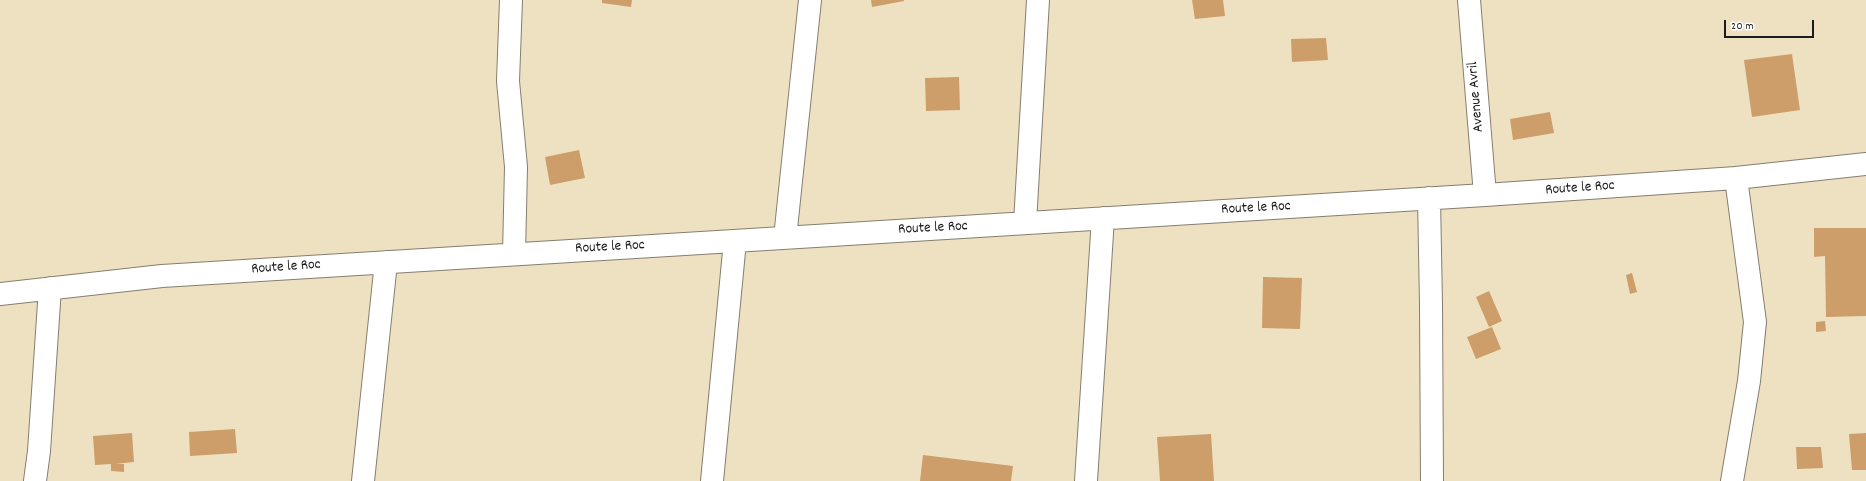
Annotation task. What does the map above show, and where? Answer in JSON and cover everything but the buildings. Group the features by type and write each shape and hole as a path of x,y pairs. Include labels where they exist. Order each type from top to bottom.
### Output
{"street":[{"path":"511,0 508,81 516,167 514,254"},
{"path":"785,238 810,0"},
{"path":"1025,223 1038,0"},
{"name":"Avenue Avril","path":"1469,0 1485,195"},
{"name":"Route le Roc","path":"0,294 162,276 1485,195 1736,178 1866,164"},
{"path":"1732,481 1749,381 1755,322 1736,178"},
{"path":"1429,198 1432,304 1432,481"},
{"path":"1086,481 1103,218"},
{"path":"712,481 735,241"},
{"path":"363,481 386,262"},
{"path":"35,481 39,451 50,288"}]}
